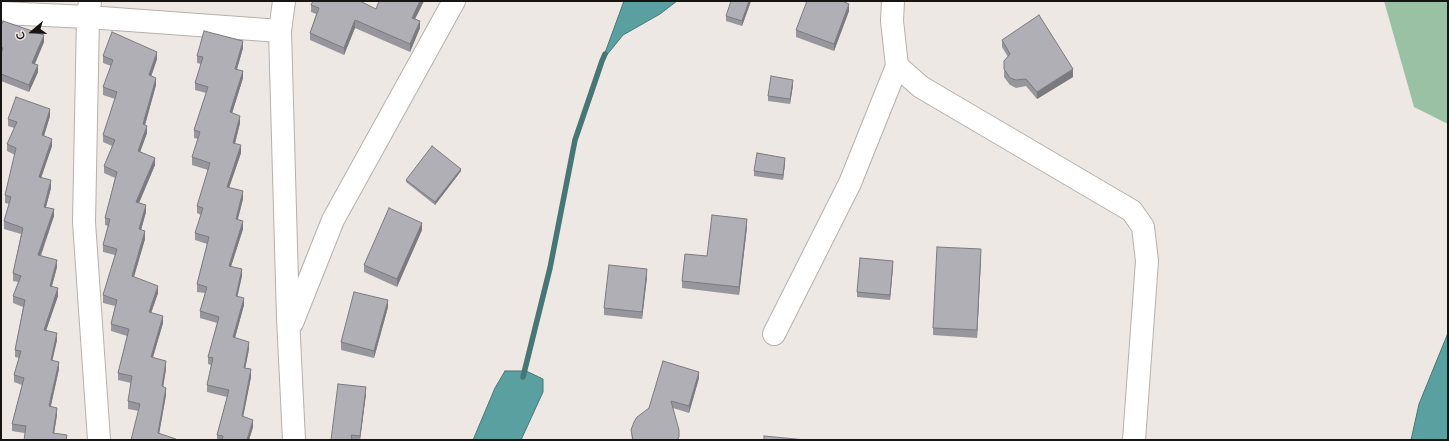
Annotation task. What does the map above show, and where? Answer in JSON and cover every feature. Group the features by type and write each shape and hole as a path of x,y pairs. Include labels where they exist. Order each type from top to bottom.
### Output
{"lane":[{"path":"284,1 280,31 289,332 294,440"},
{"path":"289,332 333,220 454,1"},
{"path":"774,334 850,183 896,66 892,21 893,1"},
{"path":"1,13 89,9 280,31"},
{"path":"89,9 84,222 99,440"},
{"path":"896,66 921,87 1132,210 1143,227 1147,261 1134,440"}],"green space":[{"path":"1384,1 1448,1 1448,124 1414,107"}],"water":[{"path":"624,1 677,1 660,14 623,35 602,61"},
{"path":"1448,333 1448,440 1411,440 1419,404"},
{"path":"505,371 526,371 543,379 543,392 521,440 473,440 495,388"}],"building":[{"path":"313,1 360,1 376,9 379,1 420,1 412,18 420,21 410,44 355,20 344,48 310,33 319,8 311,5"},
{"path":"731,1 749,1 742,21 726,16"},
{"path":"807,1 842,1 849,4 834,44 796,30"},
{"path":"1039,15 1073,69 1037,92 1026,79 1016,80 1010,78 1004,69 1004,61 1010,54 1002,40"},
{"path":"3,21 44,35 32,63 38,65 29,85 1,74 1,53 3,48 1,47 1,26"},
{"path":"204,31 243,41 235,69 243,71 230,112 240,116 233,143 241,145 227,187 243,191 236,219 243,221 229,266 242,269 236,296 244,298 233,337 249,342 244,368 251,369 242,416 253,420 247,440 222,440 223,436 217,435 229,390 207,385 213,358 208,357 219,317 200,311 207,287 197,284 209,237 195,233 203,208 197,206 210,163 192,157 200,132 194,130 208,87 195,83 203,57 197,56"},
{"path":"112,32 157,52 149,75 156,78 143,124 147,126 138,151 155,158 136,202 146,205 139,229 145,231 132,276 158,286 149,312 163,316 151,357 166,361 162,386 166,388 158,433 176,440 131,440 140,404 128,401 132,376 118,373 129,329 111,324 117,300 103,295 117,249 103,245 110,219 105,218 117,172 104,166 115,140 103,135 117,92 103,87 113,60 103,56"},
{"path":"771,76 793,80 790,99 768,96"},
{"path":"16,97 50,109 42,135 52,139 39,177 51,180 44,207 54,209 38,255 57,260 50,286 58,288 44,330 57,333 51,360 59,362 49,406 57,408 53,433 67,435 66,440 24,440 26,426 12,424 24,378 14,375 21,351 15,350 25,300 13,296 21,276 13,273 23,228 4,221 11,197 5,195 16,148 7,144 17,122 8,119"},
{"path":"432,146 461,169 435,202 406,180"},
{"path":"757,153 785,158 783,175 754,171"},
{"path":"389,208 422,223 397,279 364,265"},
{"path":"712,215 747,219 739,287 682,281 685,254 707,256"},
{"path":"937,247 981,249 977,330 933,328"},
{"path":"860,258 893,261 890,295 857,292"},
{"path":"609,265 647,269 642,312 604,308"},
{"path":"354,292 388,300 374,351 341,342"},
{"path":"663,361 699,372 689,406 671,401 679,430 679,437 677,440 633,440 631,430 634,422 637,417 649,408"},
{"path":"338,384 366,387 360,436 351,435 352,440 331,440"},
{"path":"764,436 806,440 764,440"}],"waterway":[{"path":"523,377 550,268 575,140 605,54"}]}
